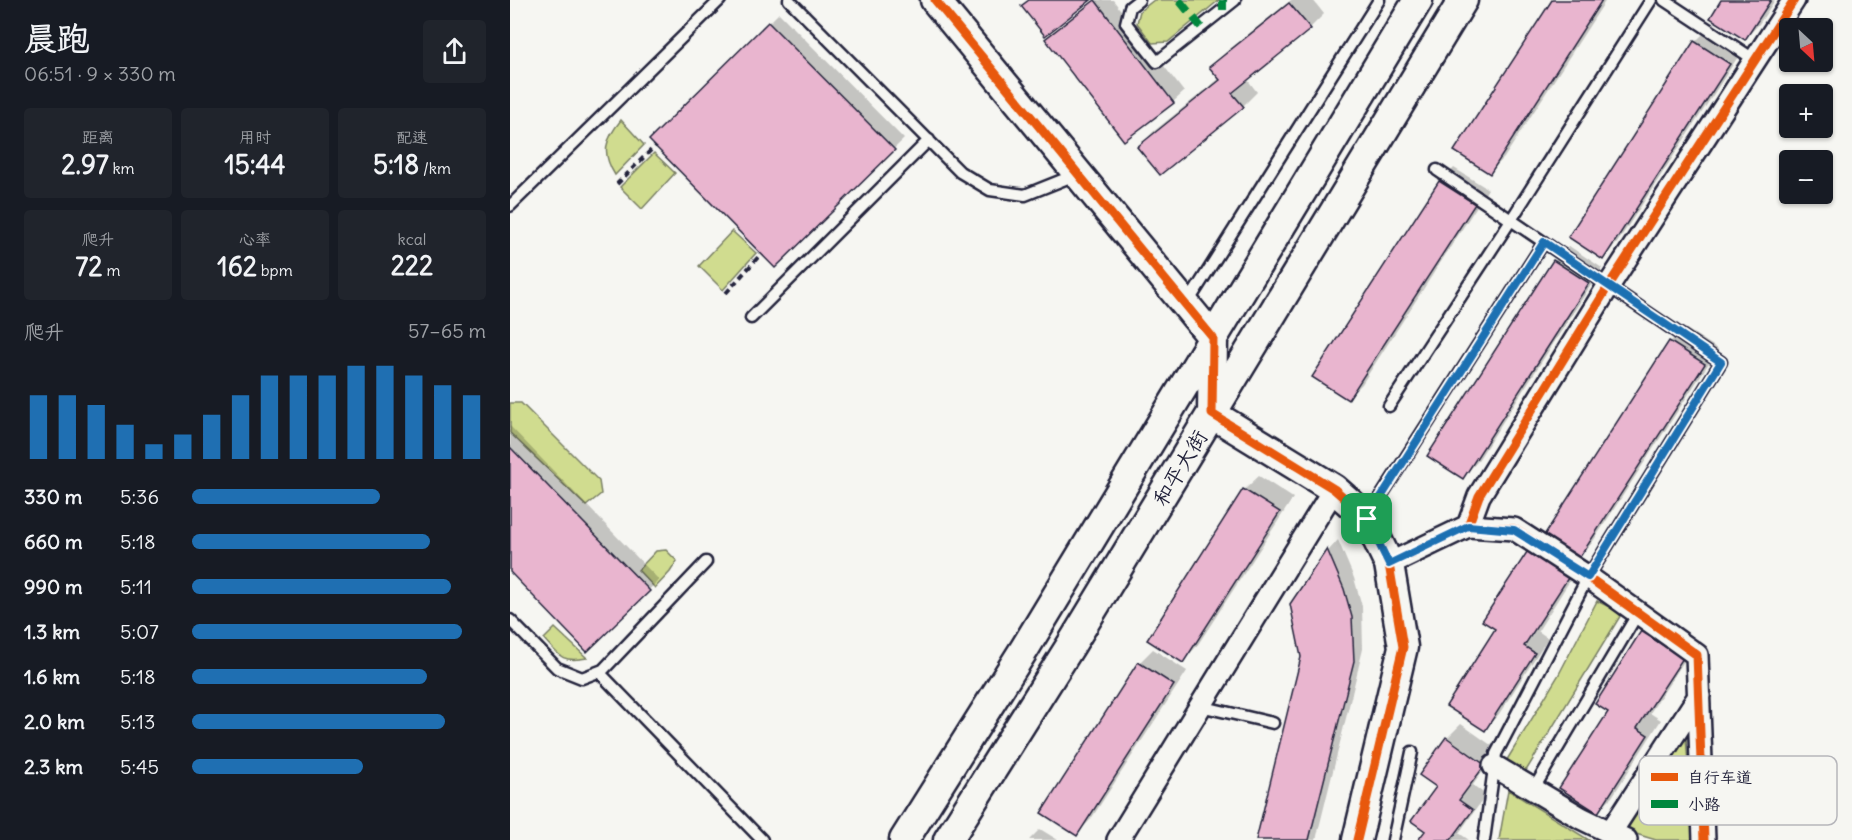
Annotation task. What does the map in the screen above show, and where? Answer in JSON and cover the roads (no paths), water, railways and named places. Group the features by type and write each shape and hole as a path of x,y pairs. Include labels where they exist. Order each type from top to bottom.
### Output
{"main road":[{"path":"935,0 1213,338 1212,414 1334,489 1367,519 1389,564 1403,647 1358,840"},
{"name":"和平大街","path":"904,840 1025,648 1418,0"},
{"name":"和平大街","path":"948,840 1071,645 1462,0"}],"street":[{"path":"1468,526 1479,496 1609,285 1794,0"},
{"path":"1118,840 1334,489"},
{"path":"1389,564 1468,526 1514,530 1588,577 1697,655 1701,756"},
{"path":"1664,756 1699,696"},
{"path":"1494,766 1581,818 1618,836 1639,800"},
{"path":"1703,825 1704,840"}],"lane":[{"path":"510,206 720,0"},
{"path":"789,0 960,172 990,190 1025,195 1078,174"},
{"path":"1139,0 1130,7 1126,23 1157,62 1235,0"},
{"path":"1186,306 1379,0"},
{"path":"1389,406 1651,0"},
{"path":"1664,0 1755,60"},
{"path":"751,318 929,140"},
{"path":"1437,170 1721,362 1588,577 1496,754 1484,840"},
{"path":"1367,519 1544,242"},
{"path":"510,620 557,668 582,678 603,670 706,561"},
{"path":"1533,790 1638,613"},
{"path":"599,672 762,840"},
{"path":"1200,706 1273,723"},
{"path":"1393,840 1412,752"}]}
